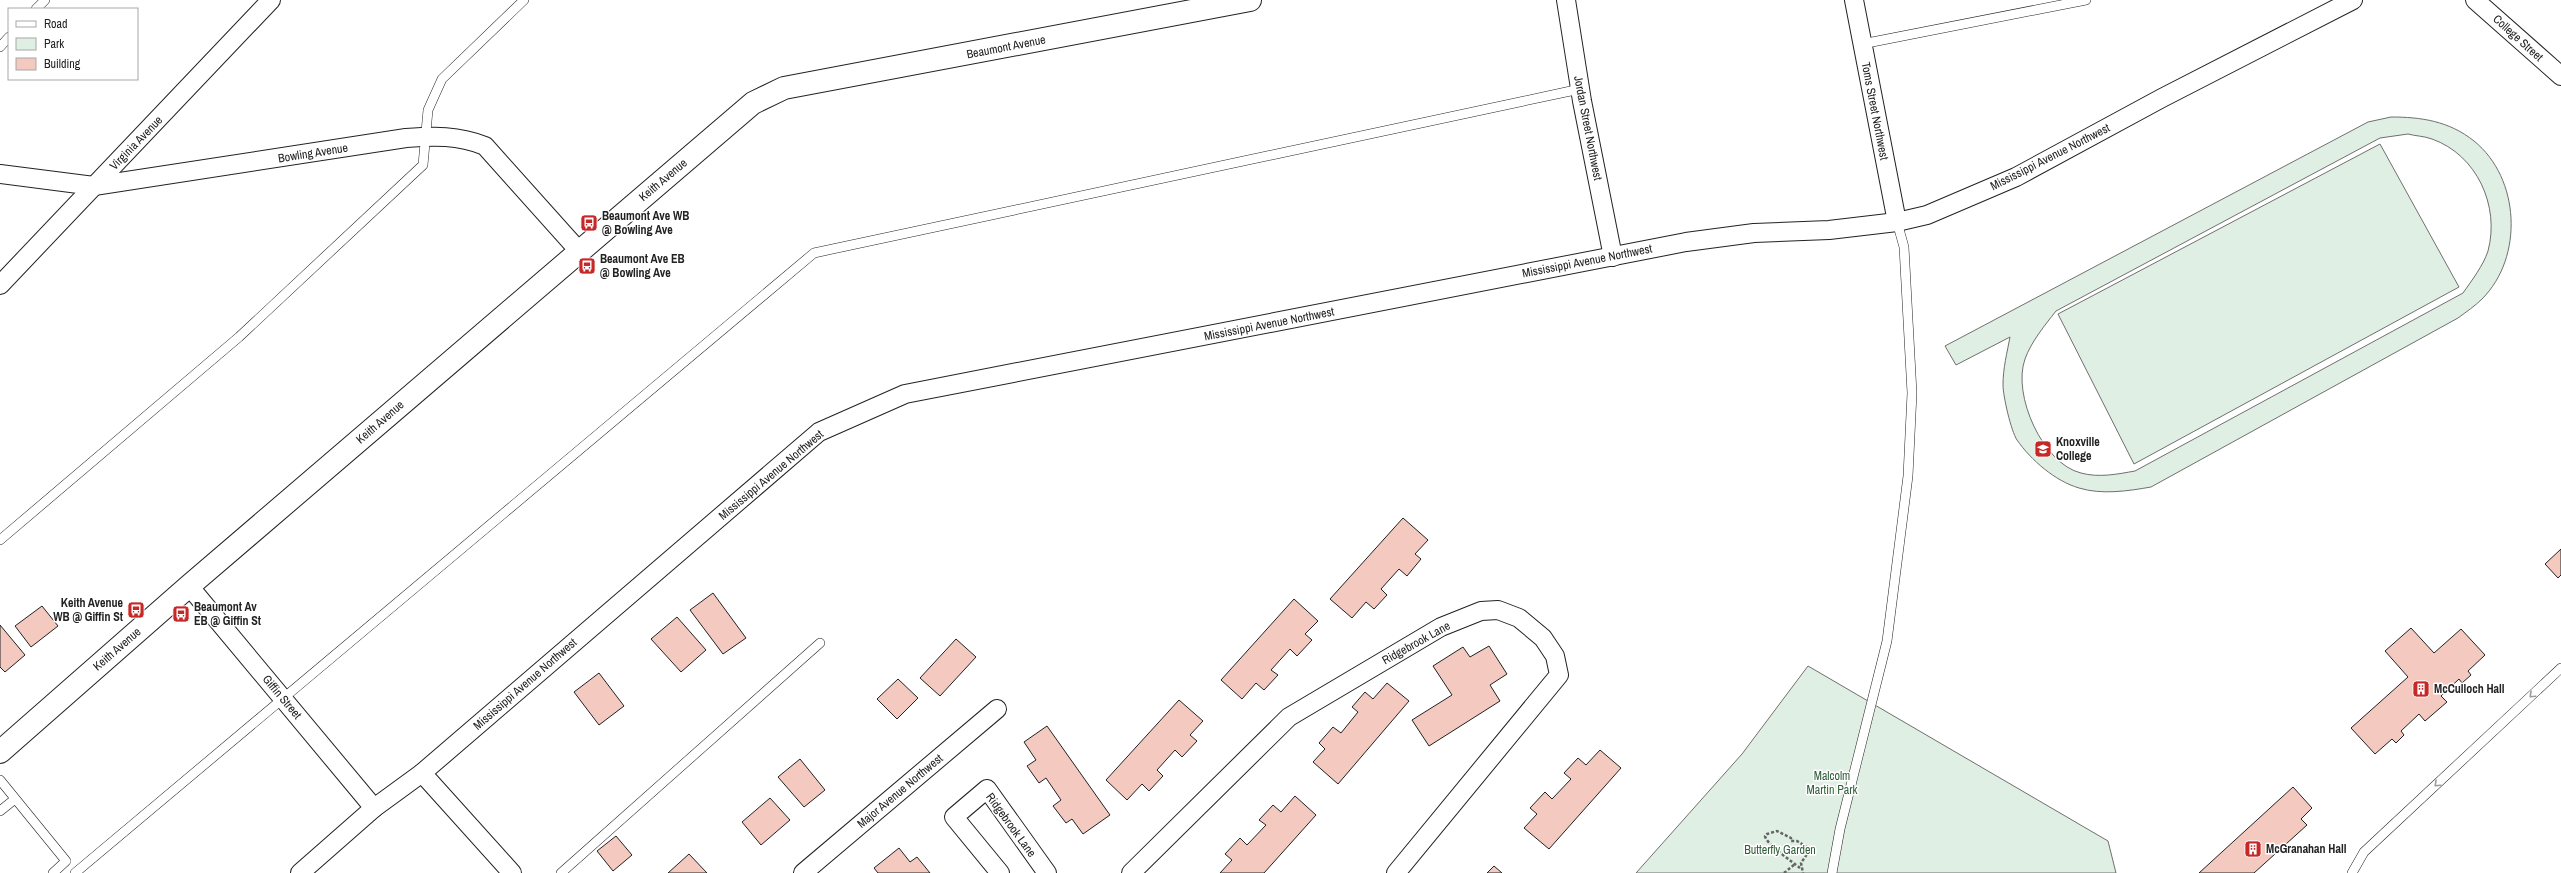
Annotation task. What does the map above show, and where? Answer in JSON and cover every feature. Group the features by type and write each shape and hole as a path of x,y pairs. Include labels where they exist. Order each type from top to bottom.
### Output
{"street":[{"name":"Virginia Avenue","path":"0,285 272,0"},
{"name":"Beaumont Avenue","path":"764,97 784,88 1250,0"},
{"name":"Jordan Street Northwest","path":"1566,0 1580,89 1613,257"},
{"name":"Toms Street Northwest","path":"1854,0 1897,222"},
{"name":"Mississippi Avenue Northwest","path":"300,873 374,808 422,772 820,432 905,394 1686,242 1754,233 1829,230 1897,222 1927,215 2016,177 2162,98 2353,0"},
{"name":"College Street","path":"2475,0 2561,76"},
{"name":"Keith Avenue","path":"0,752 189,586 578,252 753,103 764,97"},
{"name":"Bowling Avenue","path":"0,174 94,186 427,137 466,138 485,146 578,252"},
{"name":"Giffin Street","path":"189,586 374,808"},
{"name":"Ridgebrook Lane","path":"1131,873 1289,717 1441,627 1481,611 1498,610 1519,618 1543,638 1555,656 1559,675 1396,873"},
{"name":"Major Avenue Northwest","path":"803,873 997,709"},
{"path":"422,772 512,873"},
{"name":"Ridgebrook Lane","path":"1000,873 954,816 988,789 1047,873"}],"lane":[{"path":"37,8 45,0"},
{"path":"0,540 239,337 423,165 427,137 428,110 442,79 524,0"},
{"path":"1862,44 2086,0"},
{"path":"0,47 8,38"},
{"path":"75,873 282,697 814,252 1580,89"},
{"path":"1832,873 1840,829 1887,641 1908,476 1912,393 1904,247 1897,222"},
{"path":"561,873 820,643"},
{"path":"2352,873 2364,852 2561,668"},
{"path":"0,780 66,861 53,873"},
{"path":"0,811 15,799"}],"path":[{"path":"1800,868 1808,850 1807,847 1797,841 1791,841 1790,838 1782,832 1767,834 1765,836 1768,844 1796,864 1803,873"},
{"path":"1784,873 1796,864"}],"green space":[{"path":"2391,117 2424,119 2445,125 2455,129 2474,141 2489,157 2501,175 2508,196 2511,218 2510,240 2505,262 2496,282 2482,299 2458,318 2151,487 2106,492 2088,490 2070,485 2044,469 2029,455 2017,440 2010,422 2004,397 2003,379 2010,337 1956,365 1945,346 2368,122","holes":["2408,134 2432,139 2448,147 2461,157 2473,170 2481,184 2487,200 2491,217 2491,234 2488,251 2474,278 2463,293 2135,471 2108,475 2081,473 2067,467 2054,456 2043,442 2027,409 2023,391 2022,374 2025,359 2031,346 2056,311 2380,138"]},
{"path":"2380,144 2459,287 2134,464 2058,314"},
{"name":"Malcolm Martin Park","path":"1808,666 2108,841 2116,873 1636,873 1742,754"}],"building":[{"path":"1403,518 1428,540 1415,554 1421,559 1407,576 1399,569 1381,589 1387,595 1374,609 1366,602 1352,618 1330,599"},
{"path":"2561,549 2561,575 2558,578 2545,564"},
{"path":"713,593 746,638 723,654 690,610"},
{"path":"1294,599 1318,621 1305,634 1312,640 1297,656 1290,649 1271,670 1278,675 1264,690 1256,683 1242,699 1221,680"},
{"path":"42,606 58,626 31,647 15,626"},
{"path":"677,617 706,650 681,672 651,639"},
{"path":"0,625 25,655 5,672 0,667"},
{"name":"McCulloch Hall","path":"2411,628 2434,653 2461,629 2485,655 2468,671 2471,675 2462,683 2459,679 2441,696 2447,702 2425,721 2419,714 2401,731 2404,735 2396,743 2392,739 2375,754 2351,728 2408,677 2385,651"},
{"path":"956,639 976,657 940,696 920,678"},
{"path":"1489,646 1507,674 1490,685 1500,701 1429,746 1412,720 1452,695 1433,666 1463,647 1470,657"},
{"path":"599,673 624,706 599,725 574,692"},
{"path":"898,679 918,698 897,719 877,699"},
{"path":"1387,683 1409,701 1338,784 1313,762 1325,749 1319,743 1333,727 1341,733 1358,712 1352,707 1365,692 1373,699"},
{"path":"1179,700 1203,721 1190,735 1197,741 1182,757 1175,750 1157,770 1163,776 1149,791 1142,784 1127,800 1106,780"},
{"path":"1047,726 1110,815 1083,834 1072,819 1066,823 1053,806 1061,800 1046,778 1039,783 1027,766 1036,760 1024,742"},
{"path":"1600,750 1621,768 1549,849 1524,828 1537,814 1530,808 1545,792 1552,799 1571,779 1564,773 1578,758 1586,765"},
{"path":"800,759 825,790 804,807 778,777"},
{"name":"McGranahan Hall","path":"2293,787 2312,808 2301,819 2307,825 2254,873 2199,873"},
{"path":"1295,796 1316,815 1264,873 1220,873 1232,860 1225,854 1240,838 1247,845 1266,825 1259,820 1273,805 1281,812"},
{"path":"770,798 790,820 761,845 742,822"},
{"path":"616,836 632,855 613,871 597,851"},
{"path":"899,848 910,862 917,857 930,873 878,873 874,868"},
{"path":"689,854 707,873 668,873"},
{"path":"1494,866 1502,873 1487,873"}],"place":[{"name":"Beaumont Ave WB @ Bowling Ave","path":"589,223"},
{"name":"Beaumont Ave EB @ Bowling Ave","path":"587,266"},
{"name":"Knoxville College","path":"2043,449"},
{"name":"Keith Avenue WB @ Giffin St","path":"136,610"},
{"name":"Beaumont Av EB @ Giffin St","path":"181,614"},
{"name":"McCulloch Hall","path":"2421,689"},
{"name":"McGranahan Hall","path":"2253,849"}],"park label":[{"name":"Butterfly Garden","path":"1780,850"}]}
